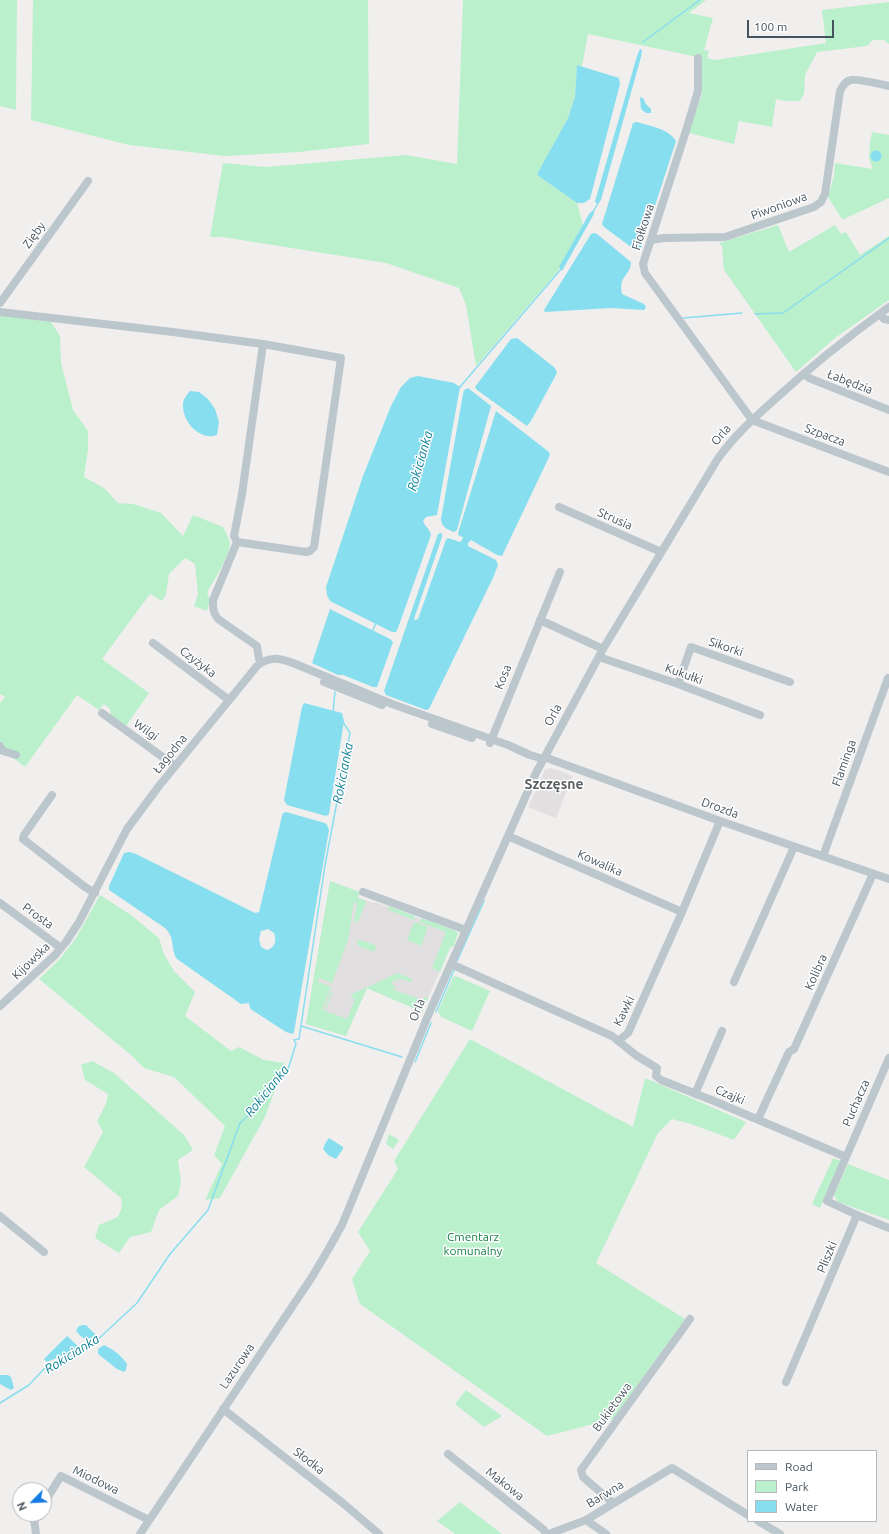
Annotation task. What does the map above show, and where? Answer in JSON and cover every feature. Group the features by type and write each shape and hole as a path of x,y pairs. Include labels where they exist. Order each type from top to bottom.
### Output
{"street":[{"name":"Fiołkowa","path":"698,58 698,91 643,264 645,273 752,420"},
{"name":"Piwoniowa","path":"651,240 664,238 725,237 814,207 821,202 825,194 840,91 842,87 845,83 852,80 889,86"},
{"name":"Zięby","path":"0,303 88,181"},
{"name":"Orla","path":"350,1209 402,1077 466,930 544,758 599,657 661,552 717,460 731,440 838,344 889,307"},
{"path":"0,312 263,344 341,358 314,547 310,551 306,552 237,542"},
{"path":"880,314 884,319 889,320"},
{"path":"263,344 242,494 234,536 237,542 213,600 214,614 218,619 257,646 261,663 274,659 287,661 490,742 544,758"},
{"name":"Łabędzia","path":"804,374 809,378 889,410"},
{"name":"Szpacza","path":"752,420 889,472"},
{"name":"Strusia","path":"559,507 661,552"},
{"name":"Kosa","path":"490,742 560,572"},
{"path":"540,620 604,649"},
{"name":"Czyżyka","path":"153,643 229,700"},
{"name":"Sikorki","path":"678,684 691,647 790,682"},
{"name":"Kukułki","path":"599,657 678,684 760,715"},
{"name":"Łagodna","path":"61,948 75,929 95,893 127,829 175,766 261,663"},
{"name":"Flaminga","path":"823,856 888,678"},
{"name":"Wilgi","path":"102,713 175,766"},
{"path":"1,751 16,755"},
{"name":"Drozda","path":"544,758 794,847 889,879"},
{"path":"52,795 24,835 23,839 43,856 95,893"},
{"name":"Kawki","path":"451,964 618,1040 628,1033 682,912 720,821"},
{"name":"Kowalika","path":"508,836 682,912"},
{"path":"734,982 794,847"},
{"name":"Kolibra","path":"758,1120 789,1052 794,1049 873,874"},
{"path":"363,892 466,930"},
{"name":"Prosta","path":"0,904 61,948"},
{"name":"Kijowska","path":"0,1006 61,948"},
{"path":"695,1094 722,1032"},
{"name":"Czajki","path":"618,1040 637,1056 657,1068 656,1076 661,1080 846,1157"},
{"name":"Puchacza","path":"846,1157 889,1058"},
{"path":"846,1157 827,1201 889,1228"},
{"name":"Lazurowa","path":"140,1534 328,1250 350,1209"},
{"name":"Pliszki","path":"786,1382 857,1215"},
{"path":"0,1216 44,1252"},
{"name":"Bukietowa","path":"613,1503 583,1477 581,1470 690,1320"},
{"name":"Słodka","path":"223,1409 344,1504 379,1534"},
{"name":"Makowa","path":"448,1454 548,1534"},
{"name":"Barwna","path":"548,1534 586,1520 672,1468 747,1514"},
{"name":"Miodowa","path":"52,1490 61,1476 149,1520"},
{"path":"586,1520 606,1534"},
{"path":"34,1522 36,1534"},
{"path":"760,1522 780,1534"}],"shaded area":[{"path":"551,768 573,776 556,818 528,807 545,770"},
{"path":"330,881 359,898 374,903 375,902 453,931 455,936 422,1012 367,988 346,1036 306,1024"}],"green space":[{"path":"0,0 17,0 16,110 0,106"},
{"path":"33,0 368,0 369,144 299,152 225,156 129,145 31,120"},
{"path":"463,0 706,0 689,13 713,18 704,50 709,51 707,58 715,60 826,43 822,10 889,2 889,44 884,40 873,40 867,46 817,52 805,75 804,94 800,101 776,99 772,127 739,121 734,144 688,133 702,94 702,58 588,34 582,66 577,65 575,97 568,118 537,174 577,203 583,225 558,271 476,366 466,305 459,288 386,263 222,237 210,237 223,163 266,167 406,155 457,164"},
{"path":"872,132 889,135 889,198 842,219 828,197 834,176 835,163 873,169 869,159"},
{"path":"778,225 789,252 835,225 841,234 846,232 860,255 889,236 889,300 835,338 796,372 724,270 722,246 719,243"},
{"path":"0,315 51,322 60,336 61,363 73,410 88,431 88,449 84,477 104,488 118,503 133,504 161,513 183,536 193,515 223,527 230,544 224,562 207,592 210,600 207,611 194,606 198,594 195,564 185,558 169,574 166,594 162,601 150,594 102,659 149,693 126,726 111,715 110,709 104,704 99,710 77,695 25,767 12,757 0,741 0,703 5,697 0,694"},
{"path":"330,881 360,892 358,898 365,900 366,902 358,922 354,921 357,903 354,902 348,940 332,983 319,978 318,982 331,987 322,1010 324,1010 331,991 333,991 325,1011 347,1019 355,999 351,997 352,994 398,973 412,979 411,982 399,978 397,981 393,980 392,984 395,986 394,990 423,1000 425,997 428,998 422,1012 367,988 346,1036 306,1024"},
{"path":"100,895 131,915 159,938 164,954 174,971 195,992 185,1016 231,1051 239,1047 264,1060 285,1063 265,1117 220,1198 205,1200 222,1164 214,1155 225,1126 174,1077 144,1068 132,1056 39,979 59,960 76,938"},
{"path":"389,906 415,916 414,920 388,910"},
{"path":"422,918 458,933 454,946 450,948 440,972 432,968 446,932 419,922"},
{"path":"414,922 428,927 421,946 407,940"},
{"path":"360,940 375,945 376,948 374,952 358,946 357,941"},
{"path":"456,976 490,991 472,1031 441,1017 438,1011 453,977"},
{"name":"Cmentarz komunalny","path":"470,1039 633,1127 645,1078 746,1122 734,1140 691,1124 672,1119 658,1133 596,1263 685,1319 613,1419 547,1436 360,1304 352,1279 370,1251 358,1232 398,1169 394,1161"},
{"path":"92,1061 114,1073 184,1135 193,1150 178,1160 181,1182 178,1196 159,1210 151,1232 130,1237 119,1253 95,1238 99,1225 118,1217 122,1207 121,1198 84,1167 103,1132 97,1121 106,1104 108,1094 85,1080 81,1065"},
{"path":"389,1134 399,1140 393,1149 386,1144"},
{"path":"833,1158 841,1161 820,1208 812,1204"},
{"path":"848,1164 889,1180 889,1220 838,1202 834,1195"},
{"path":"466,1390 502,1416 484,1427 455,1404"},
{"path":"460,1502 502,1534 455,1534 437,1521"}],"water":[{"path":"640,49 642,50 641,57 601,200 598,204 595,202 596,198"},
{"path":"577,65 619,78 620,84 590,199 584,203 577,203 537,174 568,118 575,97"},
{"path":"640,97 644,99 645,103 651,109 651,113 646,113 641,109"},
{"path":"637,122 664,131 676,141 642,246 640,249 635,250 602,224 633,123"},
{"path":"876,150 880,152 882,156 880,160 876,162 872,160 870,156 872,152"},
{"path":"592,211 594,214 562,271 559,267"},
{"path":"594,233 631,262 629,270 623,279 621,288 622,294 644,304 646,307 644,310 611,308 545,312 544,310 591,234"},
{"path":"517,338 555,368 557,373 527,426 477,390 475,387 511,339"},
{"path":"418,376 454,383 460,387 437,515 426,517 423,521 431,535 398,628 396,632 392,632 330,601 327,595 326,587 363,476 391,406 401,387 410,378"},
{"path":"468,388 491,406 457,530 454,532 444,526 441,519 463,394 464,390"},
{"path":"190,391 199,392 208,399 215,409 219,422 217,435 211,436 199,433 189,423 183,411 183,402"},
{"path":"496,411 549,452 550,455 502,556 497,555 471,540 468,543 468,546 496,560 498,565 429,709 426,710 386,695 384,691 438,534 441,533 442,537 414,619 415,620 418,619 446,540 448,538 460,542 462,540 463,537 459,536 458,533"},
{"path":"330,609 390,639 393,642 377,687 373,687 343,675 338,675 312,663"},
{"path":"304,703 342,713 344,721 329,814 326,816 287,805 284,800"},
{"path":"286,812 325,823 329,830 293,1034 286,1032 252,1010 249,1003 241,1004 177,959 171,936 165,928 109,890 109,886 124,853 129,852 136,854 255,913 259,912 283,813","holes":["268,929 274,933 274,946 267,950 261,947 259,939 261,931"]},
{"path":"329,1138 343,1147 336,1159 328,1155 323,1149"},
{"path":"86,1325 95,1334 96,1338 93,1340 88,1340 81,1336 76,1331 78,1327"},
{"path":"67,1336 80,1348 47,1362 44,1359"},
{"path":"104,1345 117,1353 125,1361 127,1364 124,1372 117,1369 98,1354 98,1349"},
{"path":"0,1375 8,1375 11,1377 14,1388 11,1390 0,1384"}],"waterway":[{"name":"Rokicianka","path":"643,42 700,0"},
{"path":"593,212 598,203"},
{"path":"755,314 783,313 889,238"},
{"name":"Rokicianka","path":"459,388 562,268"},
{"path":"683,318 742,313"},
{"name":"Rokicianka","path":"373,630 376,623"},
{"name":"Rokicianka","path":"333,712 335,692"},
{"name":"Rokicianka","path":"0,1403 29,1385 44,1369 60,1363 94,1343 137,1303 170,1254 208,1210 240,1123 250,1114 288,1069 296,1044 294,1040 299,1039 325,865 350,733 343,722"},
{"path":"457,961 484,901"},
{"path":"436,1012 454,970"},
{"path":"415,1062 431,1023"},
{"path":"301,1026 402,1057"}],"district":[{"name":"Szczęsne","path":"554,784"}]}
